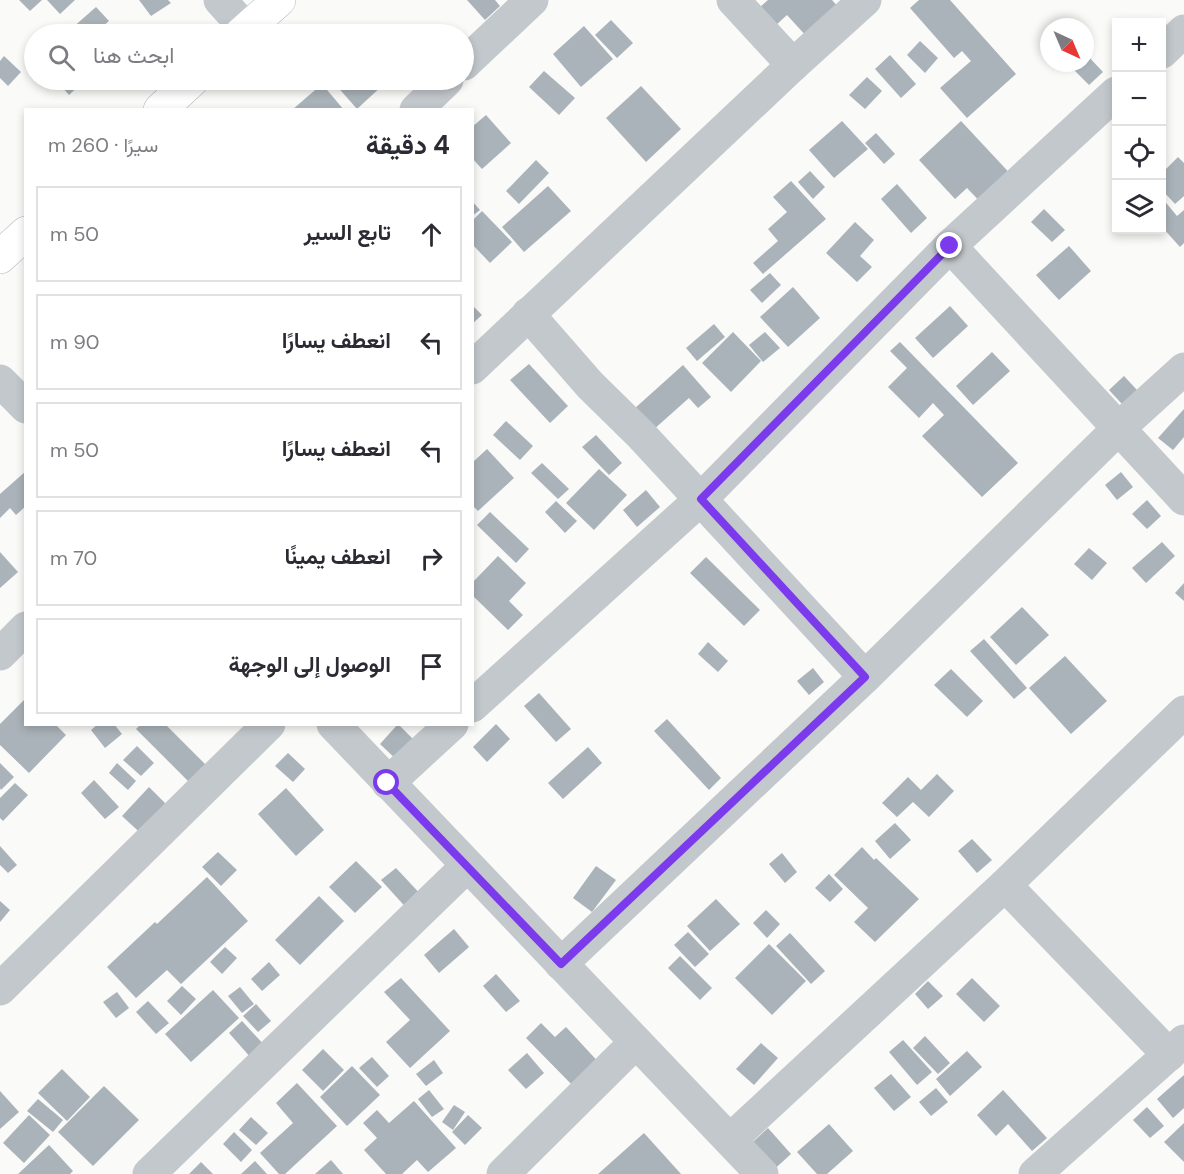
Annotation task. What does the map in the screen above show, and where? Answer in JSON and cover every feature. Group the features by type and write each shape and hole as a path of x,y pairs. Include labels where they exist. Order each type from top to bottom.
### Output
{"street":[{"path":"220,0 238,24"},
{"path":"253,24 279,0"},
{"path":"733,0 793,65"},
{"path":"474,366 865,0"},
{"path":"474,54 529,1"},
{"path":"1166,47 1184,31"},
{"path":"162,108 181,90"},
{"path":"418,108 437,90"},
{"path":"474,704 701,499 950,246 1112,97"},
{"path":"0,257 24,235"},
{"path":"950,246 1184,499"},
{"path":"528,314 590,385 701,499 865,677"},
{"path":"561,964 865,677 1119,428 1184,369"},
{"path":"0,381 24,405"},
{"path":"0,654 24,630"},
{"path":"730,1140 1005,885 1184,712"},
{"path":"0,989 267,726"},
{"path":"335,726 762,1174"},
{"path":"387,783 450,726"},
{"path":"160,1170 467,866"},
{"path":"1005,885 1176,1048 1035,1174"},
{"path":"503,1174 636,1042"}],"building":[{"path":"19,0 42,0 30,11"},
{"path":"47,0 75,0 60,14"},
{"path":"139,0 168,0 171,3 151,16"},
{"path":"467,0 495,0 500,6 485,20"},
{"path":"768,0 832,0 840,9 808,38 787,15 775,26 759,8"},
{"path":"919,0 950,0 1016,74 967,118 940,88 971,61 962,51 954,58 910,8"},
{"path":"96,7 109,21 106,24 77,24"},
{"path":"611,20 633,43 617,58 595,35"},
{"path":"584,26 613,59 581,87 553,54"},
{"path":"920,41 938,58 925,73 907,55"},
{"path":"890,55 916,84 901,98 875,69"},
{"path":"4,56 21,72 8,86 0,78 0,61"},
{"path":"1094,62 1103,72 1089,85 1076,72 1094,72"},
{"path":"544,71 575,98 559,115 529,87"},
{"path":"867,77 882,91 865,109 849,95"},
{"path":"641,86 681,129 646,162 606,118"},
{"path":"65,90 74,90 69,95"},
{"path":"315,90 327,90 342,108 294,108"},
{"path":"340,90 378,90 358,108"},
{"path":"486,115 511,143 482,169 474,160 474,125"},
{"path":"842,121 868,149 834,178 809,150"},
{"path":"961,121 1017,181 987,209 967,188 955,199 919,160"},
{"path":"876,133 895,154 884,164 865,143"},
{"path":"1178,157 1184,163 1184,196 1175,204 1166,194 1166,169"},
{"path":"536,160 549,173 519,204 506,191"},
{"path":"810,171 825,187 813,199 798,182"},
{"path":"791,181 826,219 763,274 753,263 778,241 768,229 787,212 773,197"},
{"path":"897,184 927,218 911,233 881,199"},
{"path":"548,186 571,211 524,252 502,227"},
{"path":"474,203 480,210 474,214"},
{"path":"1166,203 1177,216 1184,210 1184,243 1180,247 1166,231"},
{"path":"1044,209 1065,230 1052,242 1031,222"},
{"path":"482,211 512,242 490,263 474,246 474,219"},
{"path":"855,222 874,240 860,256 872,267 857,282 826,253"},
{"path":"1069,246 1091,271 1059,300 1036,275"},
{"path":"770,273 781,285 762,303 750,290"},
{"path":"793,287 820,318 788,347 760,317"},
{"path":"950,306 968,326 933,358 915,338"},
{"path":"474,307 482,315 474,322"},
{"path":"714,324 725,337 697,361 686,348"},
{"path":"733,332 761,361 731,392 702,363"},
{"path":"765,332 780,348 763,362 749,345"},
{"path":"900,342 1018,463 982,497 922,436 944,415 933,403 919,418 888,387 907,368 890,351"},
{"path":"992,352 1010,371 973,405 956,386"},
{"path":"529,364 568,406 550,423 510,380"},
{"path":"683,365 711,397 698,408 689,398 653,430 634,409"},
{"path":"1124,376 1137,390 1122,404 1109,390"},
{"path":"1184,409 1184,437 1173,450 1158,438"},
{"path":"506,421 533,446 520,460 493,435"},
{"path":"596,435 622,463 609,475 582,447"},
{"path":"487,449 514,478 478,511 474,507 474,461"},
{"path":"542,463 569,489 558,499 531,473"},
{"path":"599,469 627,495 594,530 566,503"},
{"path":"1121,472 1133,487 1117,500 1105,485"},
{"path":"24,473 24,508 16,515 10,508 0,518 0,494"},
{"path":"646,490 660,507 637,527 623,510"},
{"path":"1147,500 1161,516 1147,529 1132,514"},
{"path":"556,501 577,521 565,533 545,512"},
{"path":"490,512 529,549 516,563 477,525"},
{"path":"1162,542 1175,556 1146,583 1132,568"},
{"path":"1089,548 1107,563 1092,580 1074,564"},
{"path":"0,552 18,572 0,588"},
{"path":"498,556 526,583 509,601 523,615 508,630 474,597 474,581"},
{"path":"706,557 760,610 744,626 690,573"},
{"path":"1184,583 1184,601 1175,593"},
{"path":"1022,607 1049,635 1016,665 990,637"},
{"path":"984,639 1027,688 1014,699 970,651"},
{"path":"708,642 728,661 718,672 698,654"},
{"path":"1065,656 1107,701 1071,734 1029,688"},
{"path":"813,668 824,682 809,695 797,681"},
{"path":"951,669 983,701 967,717 934,685"},
{"path":"539,693 571,729 556,742 524,706"},
{"path":"24,700 24,726 57,726 66,735 29,773 0,745 0,724"},
{"path":"667,719 721,778 709,790 654,731"},
{"path":"496,724 510,739 487,762 473,747"},
{"path":"96,726 116,726 122,734 105,748 91,730"},
{"path":"139,726 167,726 208,767 191,784 136,729"},
{"path":"396,726 400,726 417,743 399,762 380,744"},
{"path":"137,746 154,763 141,776 123,760"},
{"path":"588,747 602,763 563,799 548,783"},
{"path":"288,753 305,769 293,782 275,766"},
{"path":"0,763 14,777 1,790 0,788"},
{"path":"117,763 136,781 128,790 109,773"},
{"path":"937,774 954,791 929,817 913,802 897,817 882,803 908,777 921,790"},
{"path":"94,780 119,807 105,819 81,793"},
{"path":"15,783 28,795 3,821 0,818 0,798"},
{"path":"149,787 165,803 148,840 122,816"},
{"path":"286,788 324,830 296,856 258,814"},
{"path":"895,823 911,840 890,859 875,841"},
{"path":"972,839 992,860 977,873 958,851"},
{"path":"0,846 17,865 8,873 0,865"},
{"path":"862,847 919,899 875,942 854,922 868,908 834,875"},
{"path":"218,852 237,870 221,886 202,867"},
{"path":"782,853 797,872 785,883 769,864"},
{"path":"356,861 382,887 355,913 329,887"},
{"path":"596,866 616,880 592,912 573,898"},
{"path":"396,868 425,899 410,912 381,880"},
{"path":"829,874 843,889 830,902 815,888"},
{"path":"207,877 248,921 181,984 167,970 136,998 107,967"},
{"path":"319,896 344,921 300,965 275,940"},
{"path":"716,899 740,924 710,951 687,926"},
{"path":"0,901 10,910 0,922"},
{"path":"766,910 780,924 767,938 753,923"},
{"path":"454,929 469,947 439,973 424,955"},
{"path":"688,932 709,954 695,967 674,945"},
{"path":"790,933 825,971 811,984 776,946"},
{"path":"769,944 806,981 772,1015 735,978"},
{"path":"225,947 237,958 222,974 210,962"},
{"path":"680,956 712,988 700,1000 668,968"},
{"path":"269,962 280,975 262,991 251,979"},
{"path":"496,974 520,1001 506,1012 483,986"},
{"path":"401,978 450,1031 410,1068 386,1042 410,1020 384,992"},
{"path":"972,978 1000,1006 984,1022 956,994"},
{"path":"928,981 943,996 928,1009 915,994"},
{"path":"182,986 196,999 181,1015 167,1001"},
{"path":"240,987 254,1004 242,1013 228,996"},
{"path":"213,990 239,1018 191,1062 165,1034"},
{"path":"117,992 129,1008 116,1018 103,1002"},
{"path":"148,1001 169,1023 156,1034 136,1012"},
{"path":"256,1004 271,1021 258,1032 243,1016"},
{"path":"242,1021 266,1047 252,1059 229,1033"},
{"path":"541,1023 555,1037 566,1027 603,1067 578,1091 526,1038"},
{"path":"925,1036 950,1063 938,1074 913,1048"},
{"path":"903,1040 932,1072 917,1085 889,1052"},
{"path":"761,1043 778,1058 754,1085 736,1069"},
{"path":"323,1049 344,1070 323,1091 302,1070"},
{"path":"967,1051 982,1067 950,1096 936,1079"},
{"path":"527,1053 544,1073 526,1089 508,1070"},
{"path":"372,1057 389,1076 377,1087 359,1068"},
{"path":"434,1060 443,1073 426,1086 416,1074"},
{"path":"352,1066 380,1095 347,1126 320,1097"},
{"path":"62,1069 90,1097 67,1121 38,1093"},
{"path":"891,1074 911,1097 894,1111 874,1088"},
{"path":"1184,1075 1184,1108 1173,1118 1157,1099"},
{"path":"297,1083 337,1126 285,1174 279,1174 260,1153 293,1123 276,1103"},
{"path":"104,1086 139,1120 93,1166 58,1132"},
{"path":"936,1088 948,1102 931,1116 919,1102"},
{"path":"429,1090 444,1109 432,1117 418,1099"},
{"path":"1003,1090 1047,1138 1032,1151 1008,1124 996,1136 977,1115"},
{"path":"0,1091 19,1112 0,1129"},
{"path":"38,1099 63,1120 53,1132 27,1111"},
{"path":"414,1101 456,1148 428,1172 417,1160 402,1174 386,1174 364,1150 377,1138 363,1123 377,1110 389,1123"},
{"path":"454,1105 465,1112 453,1130 442,1122"},
{"path":"1147,1107 1164,1126 1150,1138 1133,1120"},
{"path":"29,1115 50,1135 24,1163 3,1143"},
{"path":"468,1115 482,1128 465,1145 452,1132"},
{"path":"251,1117 268,1133 256,1145 239,1130"},
{"path":"1184,1123 1184,1162 1164,1142"},
{"path":"829,1124 853,1151 827,1174 817,1174 797,1152"},
{"path":"768,1128 791,1154 769,1174 743,1151"},
{"path":"234,1132 252,1150 241,1162 223,1144"},
{"path":"644,1133 681,1174 598,1174"},
{"path":"49,1145 73,1171 70,1174 18,1174"},
{"path":"331,1160 343,1174 315,1174"},
{"path":"255,1161 267,1174 241,1174"},
{"path":"201,1162 213,1174 189,1174"}],"route":[{"path":"387,783 561,964 865,677 701,499 950,246"}]}
